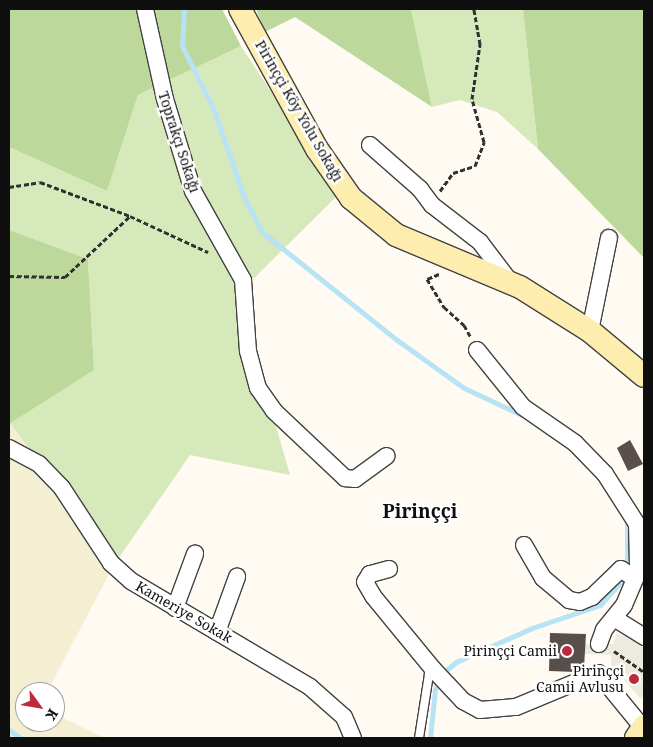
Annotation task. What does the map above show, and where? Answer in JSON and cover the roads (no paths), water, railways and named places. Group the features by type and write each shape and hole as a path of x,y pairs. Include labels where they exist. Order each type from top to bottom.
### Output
{"main road":[{"name":"Pirinççi Köy Yolu Sokağı","path":"240,9 317,149 351,198 396,235 511,283 590,331 644,376"}],"street":[{"name":"Toprakçı Sokağı","path":"145,9 165,99 193,191 243,280 248,351 258,388 274,411 345,478 355,478 387,456"},
{"path":"370,145 420,189 432,204 480,242 511,283"},
{"path":"590,331 609,238"},
{"path":"477,350 523,407 575,443 606,474 629,506 637,524 638,565 635,579 614,618 604,630 598,673 641,731"},
{"name":"Kameriye Sokak","path":"9,448 39,464 62,488 111,563 131,581 310,687 344,717 353,738"},
{"path":"524,545 542,578 569,600 580,602 592,597 621,569 635,579"},
{"path":"175,608 195,554"},
{"path":"389,569 370,574 365,582 373,596 433,669 463,701 480,710 497,711 516,707 598,673"},
{"path":"217,632 237,577"},
{"path":"614,618 644,637"}],"lane":[{"path":"419,738 429,674 433,669"}],"waterway":[{"path":"184,9 182,46 214,110 243,195 262,232 397,340 464,388 522,415"},
{"path":"627,520 627,563"},
{"path":"430,738 435,689 444,672 456,662 532,628 600,605 621,582"},
{"path":"9,730 21,738"}],"place":[{"name":"Pirinççi Camii","path":"567,651"},
{"name":"Pirinççi Camii Avlusu","path":"634,679"}],"district":[{"name":"Pirinççi","path":"420,512"}]}
